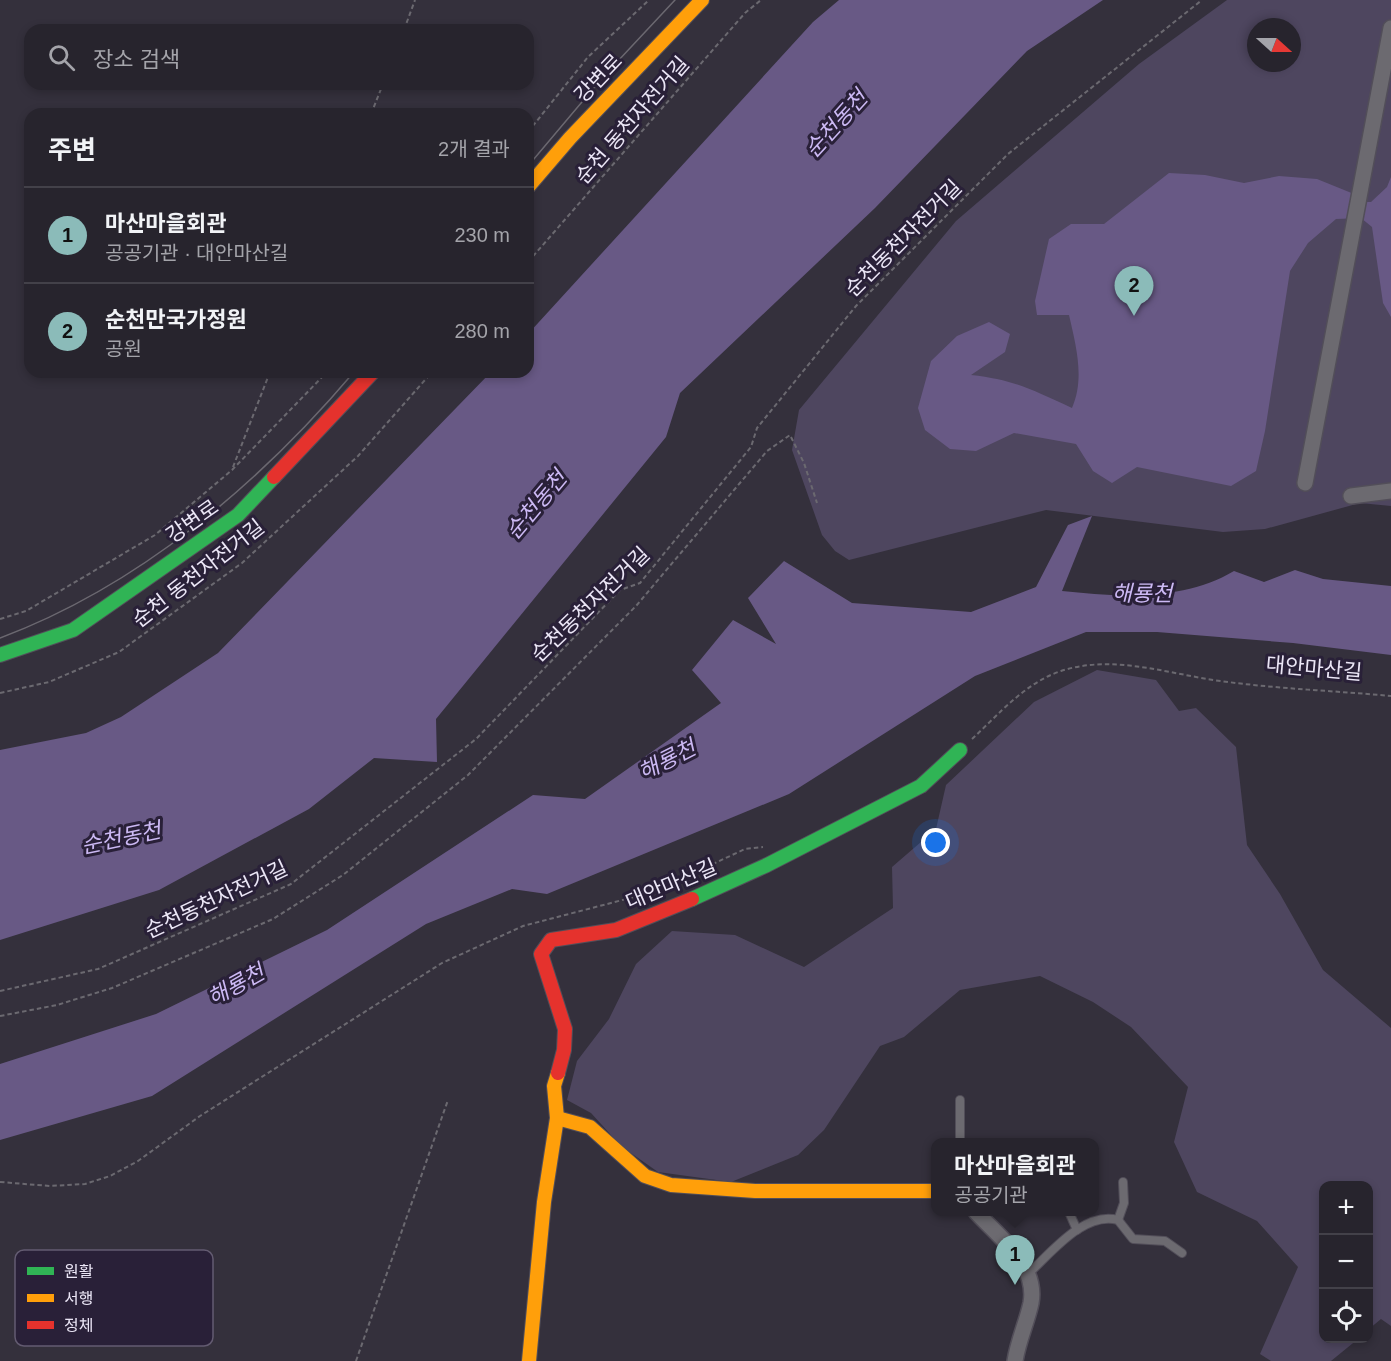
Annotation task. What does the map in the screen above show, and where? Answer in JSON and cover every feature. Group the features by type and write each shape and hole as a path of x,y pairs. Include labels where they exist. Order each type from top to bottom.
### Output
{"street":[{"name":"강변로","path":"534,180 570,138 702,0"},
{"path":"1305,483 1391,28"},
{"name":"강변로","path":"0,656 73,630 238,514 367,378"},
{"path":"1351,496 1391,491"},
{"name":"대안마산길","path":"529,1361 544,1202 557,1118 554,1086 564,1050 565,1029 541,954 551,940 616,930 641,922 767,865 921,786 960,750"},
{"path":"557,1118 590,1127 645,1176 671,1185 755,1191 931,1191"},
{"path":"980,1216 1030,1272 1033,1289 1015,1361"}],"lane":[{"path":"960,1100 960,1138"},
{"path":"1118,1220 1124,1203 1123,1182"},
{"path":"1071,1216 1077,1230"},
{"path":"1030,1272 1077,1230 1104,1220 1118,1220"},
{"path":"1118,1220 1133,1239 1165,1241 1182,1253"}],"path":[{"path":"406,24 416,0"},
{"path":"534,124 588,57 650,0"},
{"name":"순천 동천자전거길","path":"534,255 745,13 761,0"},
{"name":"순천동천자전거길","path":"0,991 98,969 291,884 476,739 620,590 640,583 752,447 757,428 856,306 1008,154 1202,0"},
{"path":"373,108 381,90"},
{"path":"232,470 268,378"},
{"path":"0,619 26,611 155,535 232,470 321,378"},
{"name":"순천 동천자전거길","path":"0,693 49,682 119,652 242,563 358,456 427,378"},
{"path":"0,1016 57,1005 112,988 273,919 343,875 468,775 636,606 767,450 790,435 804,463 817,503"},
{"name":"대안마산길","path":"960,750 1024,691 1038,681 1077,666 1126,665 1190,678 1391,696"},
{"path":"0,1182 50,1186 85,1184 110,1176 138,1161 210,1110 442,963 524,926 653,892 745,849 767,847"},
{"path":"356,1361 448,1100"}],"shaded area":[{"path":"1227,0 1391,0 1391,506 1360,503 1265,529 1223,532 1046,510 849,560 835,551 822,535 792,450 799,410 956,221 1139,64"},
{"path":"1097,670 1156,680 1179,711 1196,708 1236,747 1247,845 1280,894 1323,970 1391,1028 1391,1326 1381,1319 1373,1326 1373,1181 1319,1181 1319,1343 1353,1343 1331,1361 1271,1361 1260,1354 1298,1267 1257,1221 1197,1192 1174,1142 1188,1087 1131,1027 1093,1002 1040,976 960,990 904,1037 880,1046 824,1130 798,1155 731,1182 658,1172 621,1146 591,1113 567,1100 577,1061 609,1019 636,964 672,931 735,935 804,967 893,908 892,867 936,829 946,785 1034,702"}],"water":[{"name":"순천동천","path":"839,0 1103,0 1027,51 875,208 680,393 666,437 436,719 437,762 374,758 309,809 159,890 0,940 0,750 86,733 121,717 218,653 485,378 534,378 534,327 813,22"},
{"path":"1169,173 1205,175 1244,183 1279,176 1317,179 1354,194 1365,202 1371,202 1387,187 1391,177 1391,317 1383,303 1372,227 1361,218 1336,219 1308,243 1290,271 1265,431 1256,471 1231,486 1137,467 1112,483 1093,471 1076,444 1014,433 976,451 950,449 925,430 918,408 931,361 957,336 989,322 1010,334 1005,352 971,375 1012,383 1072,408 1079,374 1069,315 1037,315 1035,301 1049,239 1071,224 1104,224"},
{"name":"해룡천","path":"1092,516 1062,591 1105,595 1150,594 1194,588 1234,571 1264,582 1295,570 1323,579 1391,586 1391,655 1293,643 1157,632 1086,632 975,676 789,794 547,894 512,889 426,924 152,1096 0,1140 0,1064 156,1014 327,930 533,795 585,799 721,703 692,670 733,620 776,644 748,598 784,561 852,603 971,612 1036,587 1068,525"}],"tram line":[{"path":"534,159 603,77 675,0"},
{"path":"0,638 51,616 101,590 148,561 194,528 278,454 349,378"}],"traffic: fast":[{"path":"0,655 73,630 238,515 274,477"},
{"path":"692,899 767,865 921,786 960,750"}],"traffic: slow":[{"path":"534,180 570,138 702,0"},
{"path":"529,1361 544,1202 557,1118 554,1086 558,1073"},
{"path":"557,1118 590,1127 645,1176 671,1185 755,1191 931,1191"}],"traffic: jam":[{"path":"274,477 367,378"},
{"path":"558,1073 564,1050 565,1029 541,954 551,940 616,930 692,899"}],"place":[{"name":"순천만국가정원","path":"1134,316"},
{"name":"마산마을회관","path":"1015,1285"}]}
